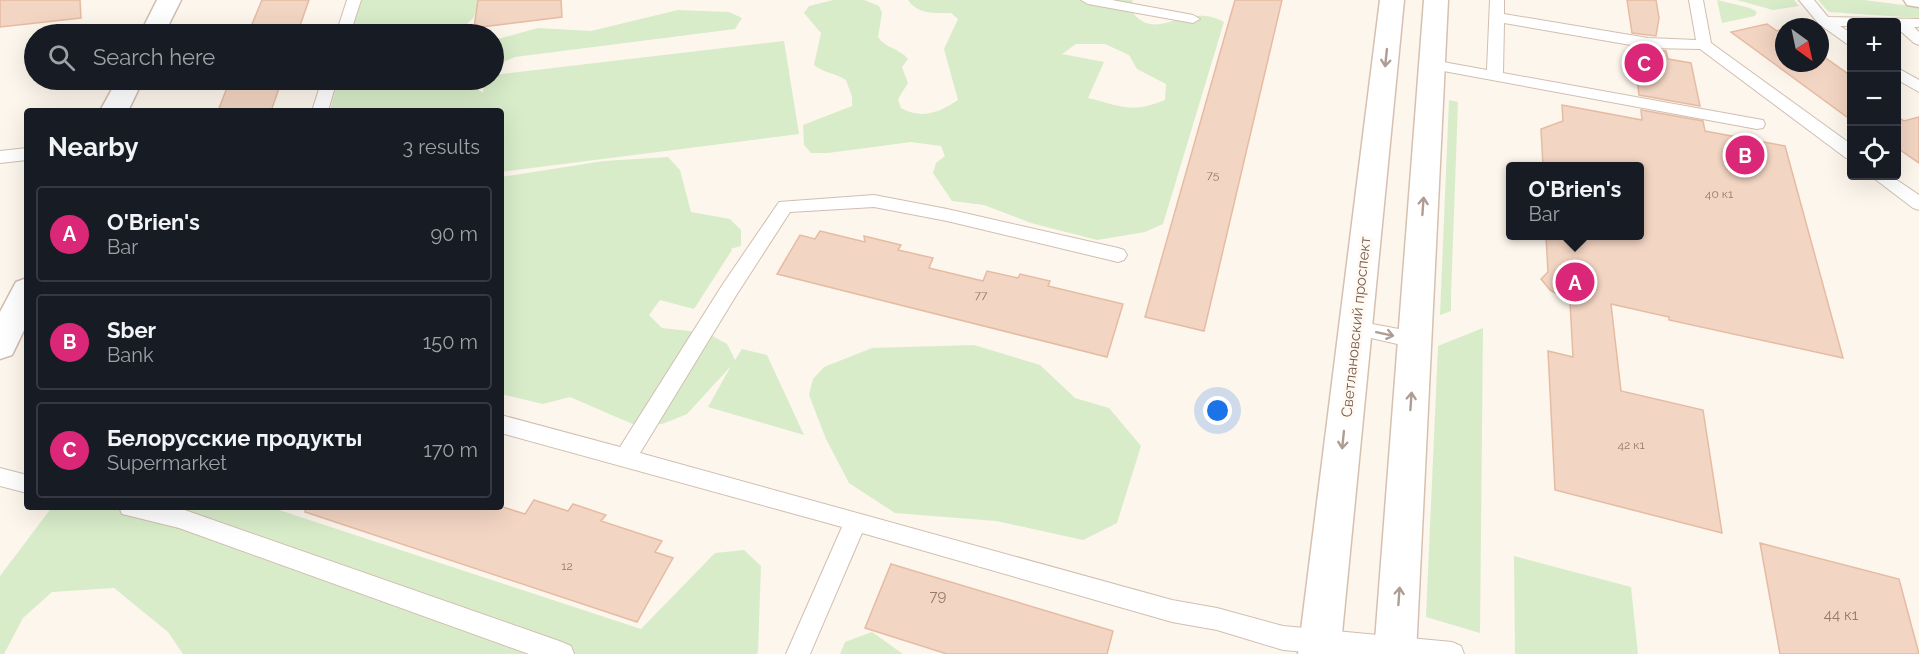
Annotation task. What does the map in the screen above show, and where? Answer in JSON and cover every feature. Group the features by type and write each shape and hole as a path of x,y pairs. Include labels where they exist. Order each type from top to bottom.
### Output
{"main road":[{"path":"157,24 169,0"},
{"name":"Светлановский проспект","path":"1320,648 1392,0"},
{"path":"1395,651 1436,0"},
{"path":"116,108 125,90"},
{"path":"0,346 24,296"}],"lane":[{"path":"346,24 354,0"},
{"path":"1088,0 1193,19"},
{"path":"1495,76 1497,0"},
{"path":"1696,0 1704,45"},
{"path":"1806,0 1821,18"},
{"path":"1497,17 1648,43 1704,45 1847,151"},
{"path":"1829,21 1847,21"},
{"path":"1901,22 1919,23"},
{"path":"1901,23 1919,40"},
{"path":"1829,25 1847,38"},
{"path":"1432,65 1758,124"},
{"path":"1901,75 1919,87"},
{"path":"321,108 326,90"},
{"path":"0,157 24,154"},
{"path":"1886,180 1919,204"},
{"path":"625,458 784,206 874,201 1118,255"},
{"path":"1356,328 1415,340"},
{"path":"504,425 856,521 1172,611 1217,620 1320,648 1452,654"},
{"path":"0,477 24,483"},
{"path":"143,510 179,518 562,654"},
{"path":"798,654 856,521"}],"green space":[{"path":"359,0 479,0 474,17 467,24 353,24"},
{"path":"833,0 864,0 879,6 882,13 878,37 884,44 908,59 902,67 908,83 898,99 901,108 916,114 938,111 958,100 944,49 958,19 951,13 922,11 908,0 1133,0 1130,9 1140,20 1150,24 1161,24 1196,16 1210,17 1224,22 1163,224 1145,232 1097,240 1031,223 984,205 952,201 933,173 936,163 945,156 941,146 911,142 828,153 811,153 804,145 803,125 852,106 852,97 846,80 814,65 821,33 804,13 809,6","holes":["1076,44 1105,44 1129,55 1137,69 1166,84 1165,100 1134,108 1088,98 1104,62 1062,54"]},
{"path":"1717,0 1750,8 1757,12 1755,16 1722,23"},
{"path":"1737,0 1794,0 1799,6 1773,10"},
{"path":"1818,0 1864,0 1919,7 1919,18 1829,12"},
{"path":"678,10 729,12 742,18 735,29 515,57 504,62 504,37 538,28 591,31"},
{"path":"784,41 799,134 504,172 504,108 331,108 335,90 478,90 483,93 483,90 504,90 504,74"},
{"path":"1449,100 1458,102 1451,311 1440,315"},
{"path":"668,157 680,170 691,212 730,219 741,230 741,246 730,249 732,250 694,309 660,300 649,315 662,328 707,333 727,344 735,360 742,349 767,355 804,435 708,407 731,366 687,414 662,424 635,425 570,397 543,404 504,395 504,177 604,161"},
{"path":"1483,328 1480,633 1426,617 1438,346"},
{"path":"974,345 1040,365 1075,398 1109,408 1141,446 1117,523 1083,540 996,521 895,513 849,483 826,439 809,395 813,379 824,367 872,348"},
{"path":"50,510 279,510 641,629 715,553 744,550 761,566 758,651 757,654 183,654 168,632 114,588 52,592 23,618 4,654 0,654 0,576"},
{"path":"1514,556 1631,587 1638,654 1515,654"},
{"path":"872,632 903,654 840,654 845,642"}],"building":[{"path":"0,0 80,0 81,18 0,27"},
{"path":"262,0 309,0 301,24 252,24"},
{"path":"478,0 561,0 562,17 504,24 475,24"},
{"path":"1235,0 1282,0 1204,331 1145,317"},
{"path":"1627,0 1656,0 1659,18 1656,36 1632,33"},
{"path":"1767,24 1775,30 1775,64 1731,32"},
{"path":"1634,48 1666,51 1668,59 1691,63 1700,106 1639,95"},
{"path":"1829,60 1847,73 1847,117 1786,72 1829,72"},
{"path":"226,90 278,90 272,108 219,108"},
{"path":"1562,105 1642,120 1641,110 1703,121 1705,131 1785,146 1843,358 1669,320 1669,317 1611,304 1621,391 1703,410 1722,533 1555,490 1548,351 1573,357 1570,302 1550,290 1541,279 1548,272 1546,240 1644,240 1644,162 1543,162 1541,129 1563,121"},
{"path":"1919,117 1919,163 1901,150 1901,119 1904,121"},
{"path":"820,231 865,242 864,236 901,245 898,250 933,258 929,268 983,281 987,271 1018,278 1020,274 1050,281 1048,286 1123,304 1107,357 777,274 800,235 815,239"},
{"path":"534,500 568,511 573,504 606,515 601,521 662,541 655,552 673,558 637,622 305,512 305,510 504,510 504,507 525,514"},
{"path":"1760,543 1899,579 1919,654 1780,654"},
{"path":"891,564 1113,631 1107,654 947,654 865,628"}],"place":[{"name":"Белорусские продукты","path":"1644,63"},
{"name":"Sber","path":"1745,155"},
{"name":"O'Brien's","path":"1575,282"}]}
